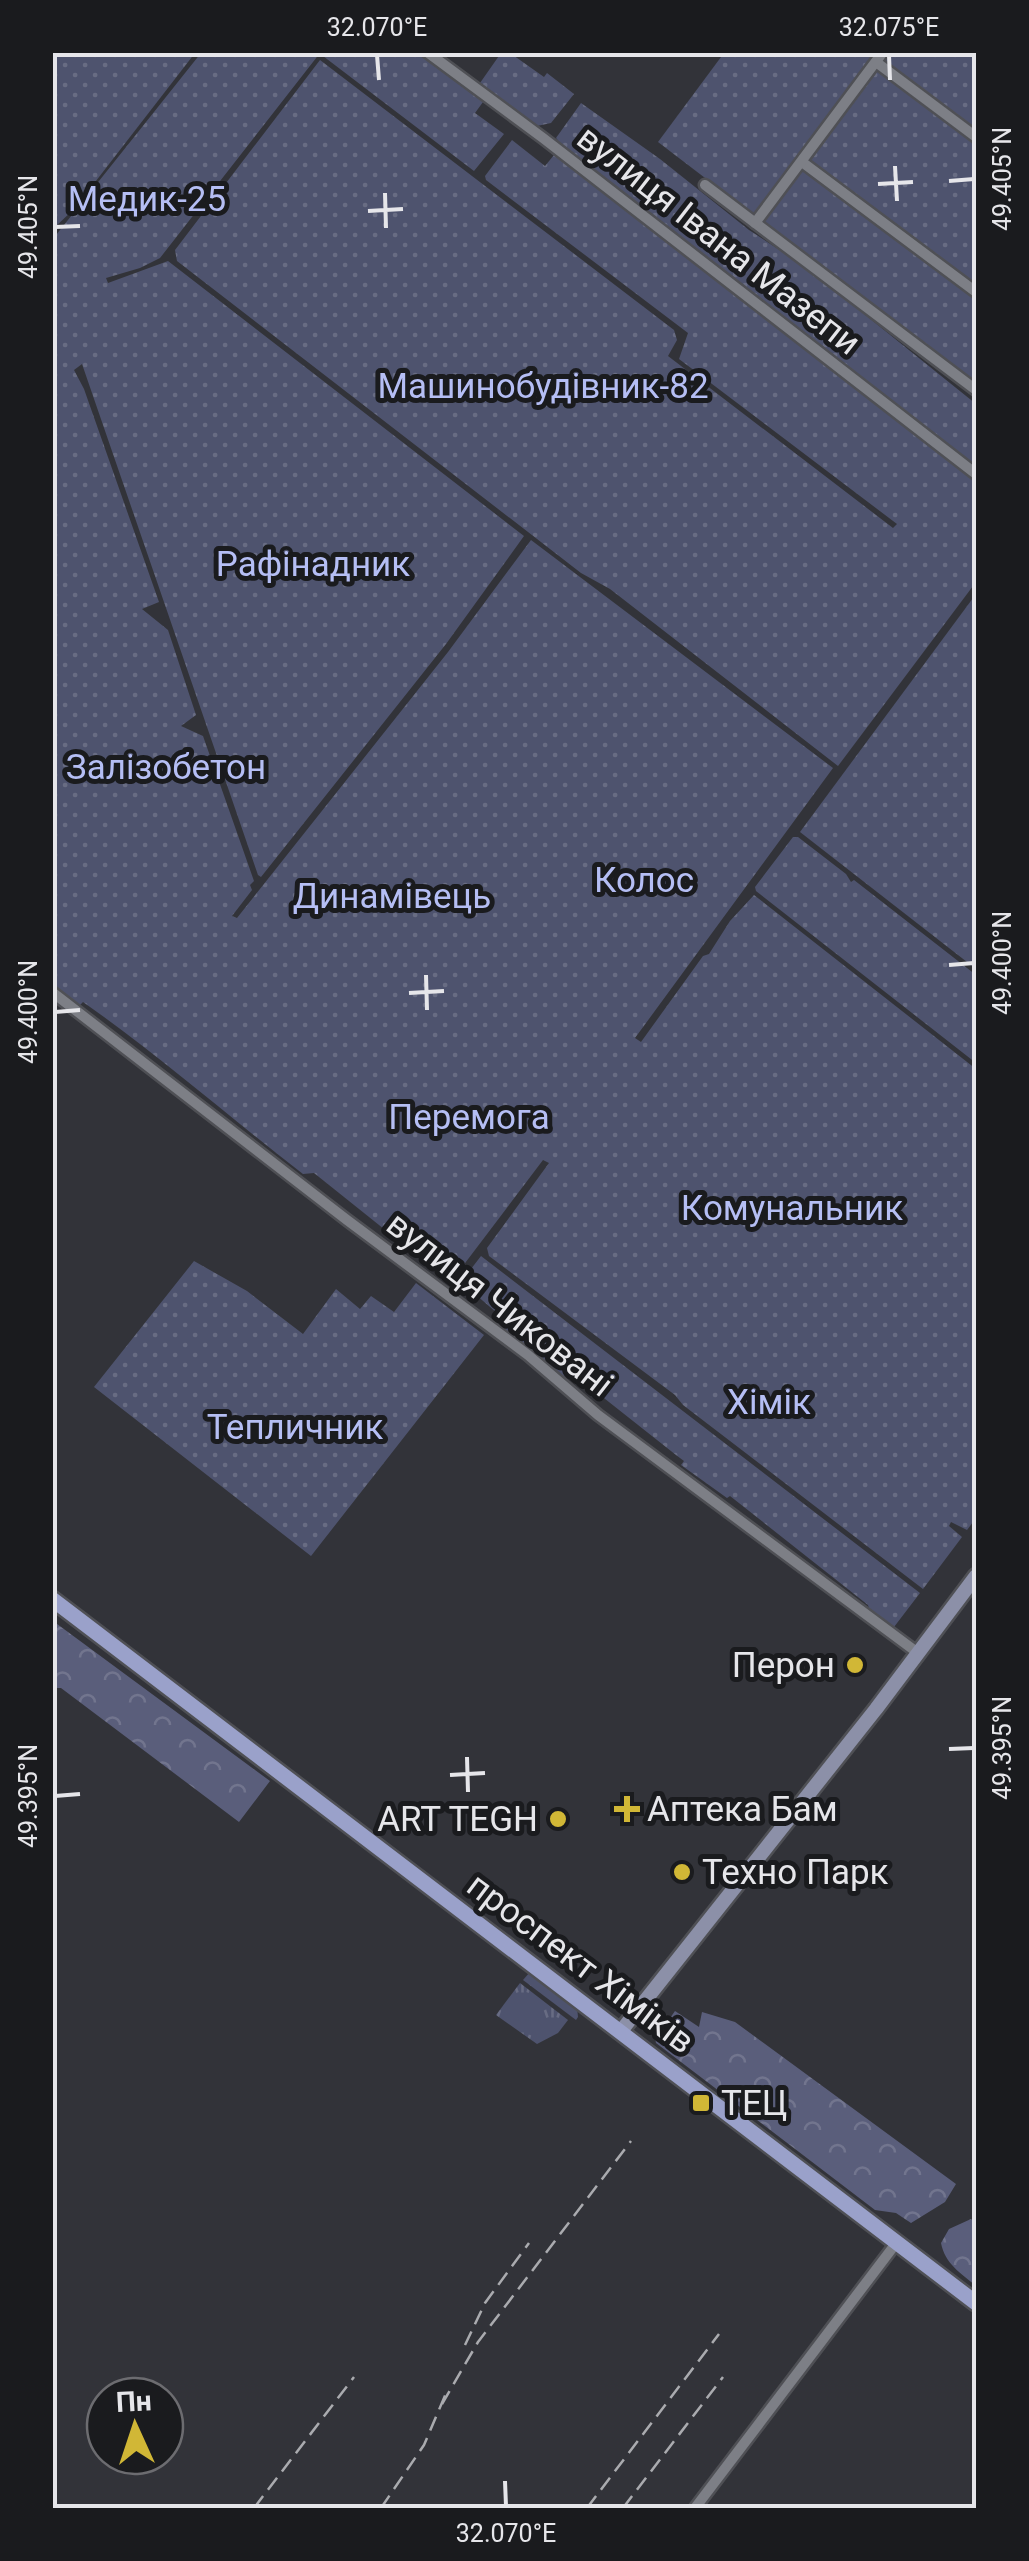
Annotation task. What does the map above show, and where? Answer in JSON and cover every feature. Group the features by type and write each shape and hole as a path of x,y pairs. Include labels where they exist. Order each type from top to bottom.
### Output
{"main road":[{"path":"620,2031 976,1576"},
{"name":"проспект Хіміків","path":"52,1599 976,2303"}],"street":[{"name":"вулиця Івана Мазепи","path":"427,52 976,474"},
{"path":"756,222 880,57 976,138"},
{"path":"802,162 976,292"},
{"path":"706,184 976,390"},
{"name":"вулиця Чиковані","path":"52,992 528,1354 598,1415 918,1653"},
{"path":"695,2508 897,2242"}],"green space":[{"path":"52,53 195,53 75,208 53,229"},
{"path":"201,53 320,53 160,258 106,278 108,283 168,261 524,536 446,644 261,877 82,364 74,370 159,602 142,609 168,630 196,715 181,726 203,736 254,881 250,885 252,890 232,916 237,918 448,652 531,540 833,768 635,1038 641,1042 703,956 709,954 730,921 754,895 976,1069 976,1518 967,1530 951,1522 949,1526 962,1537 923,1589 489,1256 487,1248 549,1163 543,1160 453,1279 428,1268 314,1173 303,1174 139,1043 83,1002 78,1007 53,985 52,240"},
{"path":"417,53 483,102 475,113 504,134 474,171 323,56"},
{"path":"501,53 510,53 544,77 547,73 574,94 551,123 537,126 480,83"},
{"path":"724,53 976,53 976,385 658,142"},
{"name":"Машинобудівник-82","path":"320,60 674,330 677,340 668,356 893,528 897,524 679,359 688,333 486,180 485,176 512,140 545,166 554,155 976,479 976,582 838,766 177,261 175,250"},
{"name":"Машинобудівник-82","path":"581,103 749,230 807,268 976,404 976,467 560,143 556,138"},
{"path":"976,594 976,969 800,832"},
{"path":"793,837 798,837 851,882 854,880 976,975 976,1063 756,891 755,887"},
{"name":"Хімік","path":"481,1256 920,1593 894,1627 870,1612 868,1605 730,1496 727,1498 681,1465 684,1461 571,1372 566,1378 499,1326 504,1319 461,1282"},
{"name":"Тепличник","path":"194,1261 247,1291 303,1334 336,1289 360,1309 371,1296 394,1312 416,1283 484,1335 311,1556 94,1387"},
{"path":"53,1621 270,1781 239,1822 61,1688 53,1688"},
{"path":"530,1972 577,2007 576,2020 523,1980"},
{"path":"520,1983 568,2020 558,2033 537,2044 496,2015"},
{"path":"675,2011 699,2027 702,2012 735,2022 956,2184 945,2202 911,2223 896,2213 875,2210 656,2043 652,2021 668,2021"},
{"path":"971,2219 976,2223 976,2286 950,2262 941,2243 949,2229"}],"railway":[{"path":"442,2404 478,2342 631,2141"},
{"path":"465,2345 485,2303 529,2243"},
{"path":"587,2508 719,2334"},
{"path":"254,2508 354,2377"},
{"path":"623,2508 723,2377"},
{"path":"381,2508 424,2445 447,2391"}],"place":[{"name":"Перон","path":"855,1665"},
{"name":"Аптека Бам","path":"627,1809"},
{"name":"ART TEGH","path":"558,1819"},
{"name":"Техно Парк","path":"682,1872"},
{"name":"ТЕЦ","path":"701,2103"}],"park label":[{"name":"Медик-25","path":"147,199"},
{"name":"Рафінадник","path":"313,564"},
{"name":"Залізобетон","path":"166,767"},
{"name":"Колос","path":"644,880"},
{"name":"Динамівець","path":"392,896"},
{"name":"Перемога","path":"469,1117"},
{"name":"Комунальник","path":"792,1208"}]}
